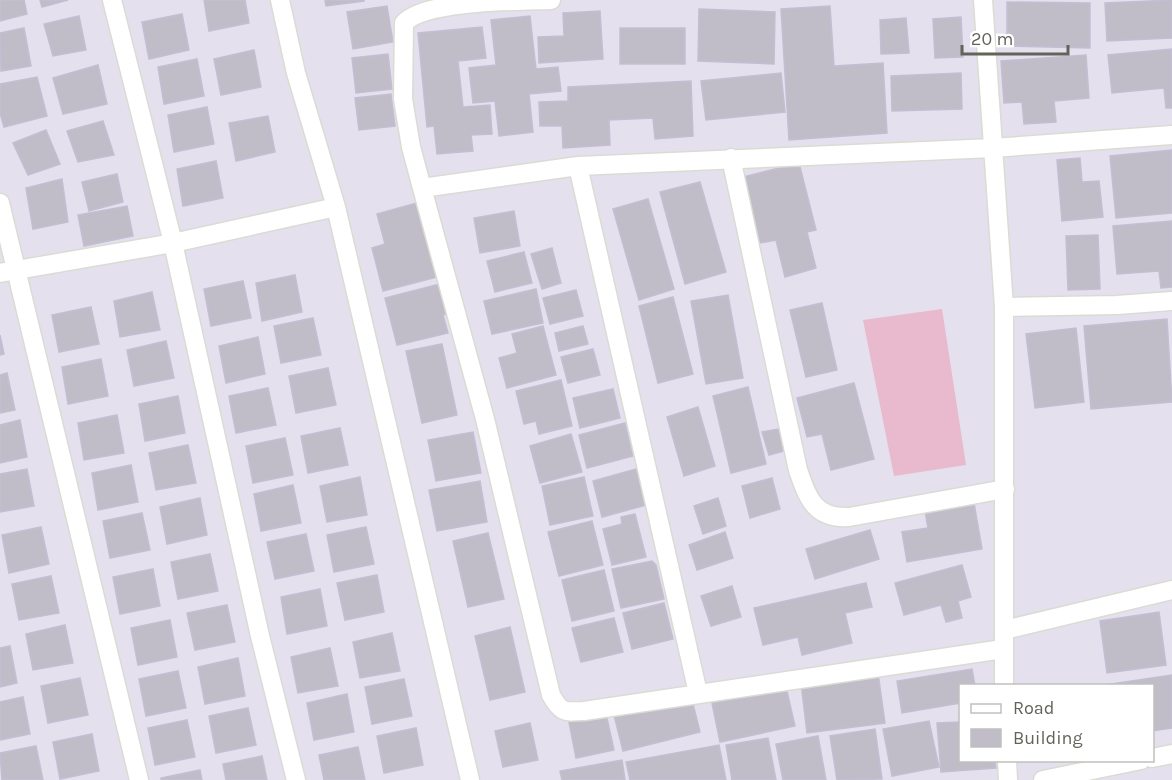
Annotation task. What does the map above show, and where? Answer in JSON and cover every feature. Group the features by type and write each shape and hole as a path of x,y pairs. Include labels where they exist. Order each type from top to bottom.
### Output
{"street":[{"path":"112,0 173,243 260,636 296,780"},
{"path":"280,0 296,73 336,207 470,780"},
{"path":"551,0 479,3 419,12 404,23 403,99 411,147 485,419 551,694 558,708 568,712 1003,650"},
{"path":"983,0 1004,307 1004,684"},
{"path":"422,188 578,166 993,148 1172,135"},
{"path":"731,159 798,470 806,495 818,510 833,518 849,517 1005,489"},
{"path":"578,166 698,693"},
{"path":"0,202 8,272 139,780"},
{"path":"8,272 173,243 336,207"},
{"path":"1004,307 1117,305 1172,301"},
{"path":"1004,630 1172,590"},
{"path":"1154,758 1172,754"},
{"path":"1007,762 1008,780"},
{"path":"1043,780 1091,776 1135,762"}],"shaded area":[{"path":"942,309 966,465 894,476 863,320"}],"building":[{"path":"0,0 24,0 27,14 0,21"},
{"path":"40,0 68,0 42,7"},
{"path":"204,0 245,0 249,23 209,31"},
{"path":"325,0 364,0 364,1 326,6"},
{"path":"1172,0 1172,38 1107,41 1105,3"},
{"path":"1007,2 1090,3 1090,48 1007,46"},
{"path":"387,6 393,42 353,49 347,12"},
{"path":"830,6 834,66 883,63 887,133 789,140 781,9"},
{"path":"699,9 775,12 774,64 698,61"},
{"path":"600,11 603,59 539,63 538,37 564,36 563,13"},
{"path":"182,14 189,50 149,59 142,22"},
{"path":"79,16 86,50 53,56 44,24"},
{"path":"530,16 536,69 558,67 561,91 529,94 533,132 499,136 495,101 473,103 469,68 496,65 491,20"},
{"path":"961,17 963,57 935,58 933,19"},
{"path":"906,18 909,53 881,54 880,20"},
{"path":"482,27 486,58 458,61 463,107 490,105 492,134 471,135 473,151 437,154 434,126 427,127 418,33"},
{"path":"24,28 31,66 1,71 0,33"},
{"path":"620,28 685,28 685,64 620,64"},
{"path":"1172,49 1172,108 1166,108 1164,88 1112,93 1108,55"},
{"path":"254,50 261,87 221,95 214,59"},
{"path":"388,54 392,89 356,93 352,58"},
{"path":"1086,55 1089,98 1054,101 1056,122 1024,124 1022,102 1004,103 1001,61"},
{"path":"197,59 204,96 164,104 158,67"},
{"path":"98,65 107,104 63,114 53,78"},
{"path":"781,73 785,112 706,120 701,81"},
{"path":"961,73 962,109 892,111 891,76"},
{"path":"37,77 47,116 4,127 0,113 0,84"},
{"path":"691,81 693,136 655,139 653,118 609,120 610,145 563,148 562,126 540,126 539,102 568,101 568,87"},
{"path":"391,94 395,126 359,130 355,98"},
{"path":"207,107 214,144 174,152 168,115"},
{"path":"268,116 275,152 236,161 229,123"},
{"path":"103,121 114,155 78,162 67,131"},
{"path":"46,130 60,164 28,175 13,143"},
{"path":"1172,150 1172,213 1116,218 1110,156"},
{"path":"1080,158 1082,182 1099,181 1103,217 1062,221 1057,160"},
{"path":"216,161 223,198 183,206 177,169"},
{"path":"799,163 816,230 807,232 816,268 785,277 776,240 760,243 743,177"},
{"path":"117,174 123,202 89,211 82,182"},
{"path":"62,179 68,222 33,229 26,188"},
{"path":"700,182 726,272 685,284 660,192"},
{"path":"648,199 674,289 639,300 613,209"},
{"path":"417,203 437,277 383,291 372,248 385,244 377,214"},
{"path":"127,206 133,236 84,246 78,215"},
{"path":"514,211 520,246 480,253 474,218"},
{"path":"1172,221 1172,287 1161,288 1159,271 1117,274 1113,226"},
{"path":"1098,235 1100,289 1068,290 1066,236"},
{"path":"552,248 561,283 542,289 531,254"},
{"path":"524,252 532,283 495,292 487,261"},
{"path":"295,275 302,312 262,321 256,283"},
{"path":"243,281 251,318 211,326 204,289"},
{"path":"444,283 451,313 443,315 448,333 397,345 385,298"},
{"path":"536,289 543,323 492,334 484,301"},
{"path":"576,290 583,316 550,324 543,298"},
{"path":"152,292 160,330 120,337 114,301"},
{"path":"728,295 743,378 706,384 691,301"},
{"path":"673,297 693,374 658,383 639,306"},
{"path":"822,303 837,370 806,377 790,310"},
{"path":"91,307 99,344 59,352 52,315"},
{"path":"313,318 321,355 281,363 274,326"},
{"path":"1167,319 1172,402 1091,409 1084,326"},
{"path":"543,326 556,375 507,388 499,358 517,353 512,334"},
{"path":"583,326 588,344 559,351 555,333"},
{"path":"1076,328 1084,402 1035,408 1026,334"},
{"path":"0,335 4,354 0,355"},
{"path":"258,337 265,374 226,383 219,346"},
{"path":"166,341 174,378 134,386 127,350"},
{"path":"442,344 457,415 422,423 406,351"},
{"path":"593,349 600,375 568,383 561,357"},
{"path":"101,359 108,396 68,404 62,367"},
{"path":"328,368 336,405 296,413 289,376"},
{"path":"7,373 15,410 0,413 0,375"},
{"path":"561,380 572,426 539,434 536,421 524,424 516,391"},
{"path":"854,383 874,459 831,470 822,434 807,437 797,398"},
{"path":"748,387 766,464 731,473 713,396"},
{"path":"268,388 276,425 236,433 229,396"},
{"path":"613,389 620,418 580,428 573,398"},
{"path":"178,396 185,433 145,441 139,404"},
{"path":"698,407 715,466 684,476 667,417"},
{"path":"117,415 124,453 84,460 78,423"},
{"path":"20,420 27,457 0,463 0,425"},
{"path":"625,423 633,456 587,468 579,435"},
{"path":"340,428 348,465 308,473 301,436"},
{"path":"778,429 784,451 769,455 762,432"},
{"path":"473,432 481,473 436,481 428,440"},
{"path":"571,434 582,472 540,483 530,446"},
{"path":"285,438 293,475 253,483 246,446"},
{"path":"188,445 196,483 156,490 149,453"},
{"path":"131,465 138,502 98,510 92,473"},
{"path":"640,468 650,504 602,517 593,481"},
{"path":"27,469 34,506 0,512 0,474"},
{"path":"360,477 367,515 327,522 320,486"},
{"path":"584,477 593,516 550,525 542,486"},
{"path":"772,478 780,509 750,518 742,486"},
{"path":"480,481 487,522 437,531 429,490"},
{"path":"293,485 301,523 261,531 254,494"},
{"path":"200,498 207,535 167,544 160,507"},
{"path":"718,498 726,526 703,534 694,506"},
{"path":"974,503 982,549 907,562 902,532 928,528 925,511"},
{"path":"142,513 150,550 110,558 103,521"},
{"path":"635,514 646,557 612,565 603,529 622,524 621,517"},
{"path":"592,521 603,565 559,576 548,532"},
{"path":"41,527 49,564 9,573 2,535"},
{"path":"366,527 374,564 334,572 327,535"},
{"path":"870,530 879,559 815,579 806,549"},
{"path":"725,532 733,558 697,570 689,545"},
{"path":"488,533 504,599 468,607 453,541"},
{"path":"306,534 314,571 275,579 267,542"},
{"path":"210,554 218,591 178,599 171,562"},
{"path":"652,561 656,565 664,599 621,608 612,569"},
{"path":"962,565 971,597 958,601 962,618 946,622 941,605 904,615 895,583"},
{"path":"153,569 160,606 120,614 113,577"},
{"path":"604,570 614,611 572,621 562,580"},
{"path":"377,575 384,612 345,620 337,583"},
{"path":"51,576 59,613 19,620 12,584"},
{"path":"866,583 872,607 845,613 852,643 802,655 798,637 763,645 754,608"},
{"path":"732,586 741,617 711,626 701,596"},
{"path":"320,589 327,626 287,634 281,597"},
{"path":"664,603 673,639 632,649 623,613"},
{"path":"227,605 235,642 195,650 187,613"},
{"path":"1159,612 1166,665 1107,673 1100,621"},
{"path":"614,618 623,652 581,662 572,628"},
{"path":"170,620 177,657 138,665 131,628"},
{"path":"65,625 73,663 33,670 26,634"},
{"path":"510,627 525,692 490,700 475,636"},
{"path":"392,633 400,671 360,678 353,642"},
{"path":"10,646 17,683 0,687 0,648"},
{"path":"330,648 338,686 298,693 291,657"},
{"path":"238,658 245,696 205,704 198,667"},
{"path":"972,669 975,684 959,684 959,703 902,713 897,681"},
{"path":"178,671 186,708 146,716 139,679"},
{"path":"878,673 885,723 807,733 801,683"},
{"path":"1172,675 1172,728 1154,731 1154,684 1111,684"},
{"path":"80,678 88,715 48,723 41,686"},
{"path":"404,679 412,716 372,724 365,687"},
{"path":"786,687 795,726 720,742 712,703"},
{"path":"347,694 354,732 314,740 307,703"},
{"path":"691,696 700,732 623,751 614,715"},
{"path":"23,697 30,734 0,740 0,702"},
{"path":"248,708 256,745 216,753 209,716"},
{"path":"606,714 614,750 576,758 569,722"},
{"path":"187,720 195,757 155,765 148,728"},
{"path":"929,721 939,767 892,776 883,729"},
{"path":"959,722 959,762 995,762 996,768 941,772 937,723"},
{"path":"530,723 538,760 503,767 495,731"},
{"path":"416,728 423,765 384,773 377,736"},
{"path":"875,729 882,779 837,780 830,736"},
{"path":"92,734 99,771 60,779 53,742"},
{"path":"818,736 826,780 783,780 776,744"},
{"path":"768,738 776,780 732,780 726,745"},
{"path":"719,745 726,780 630,780 626,762"},
{"path":"36,746 43,780 2,780 0,753"},
{"path":"358,747 365,780 324,780 319,755"},
{"path":"262,756 267,780 226,780 223,764"},
{"path":"622,760 625,780 562,780 560,771"},
{"path":"200,770 202,780 161,780 161,778"}]}
